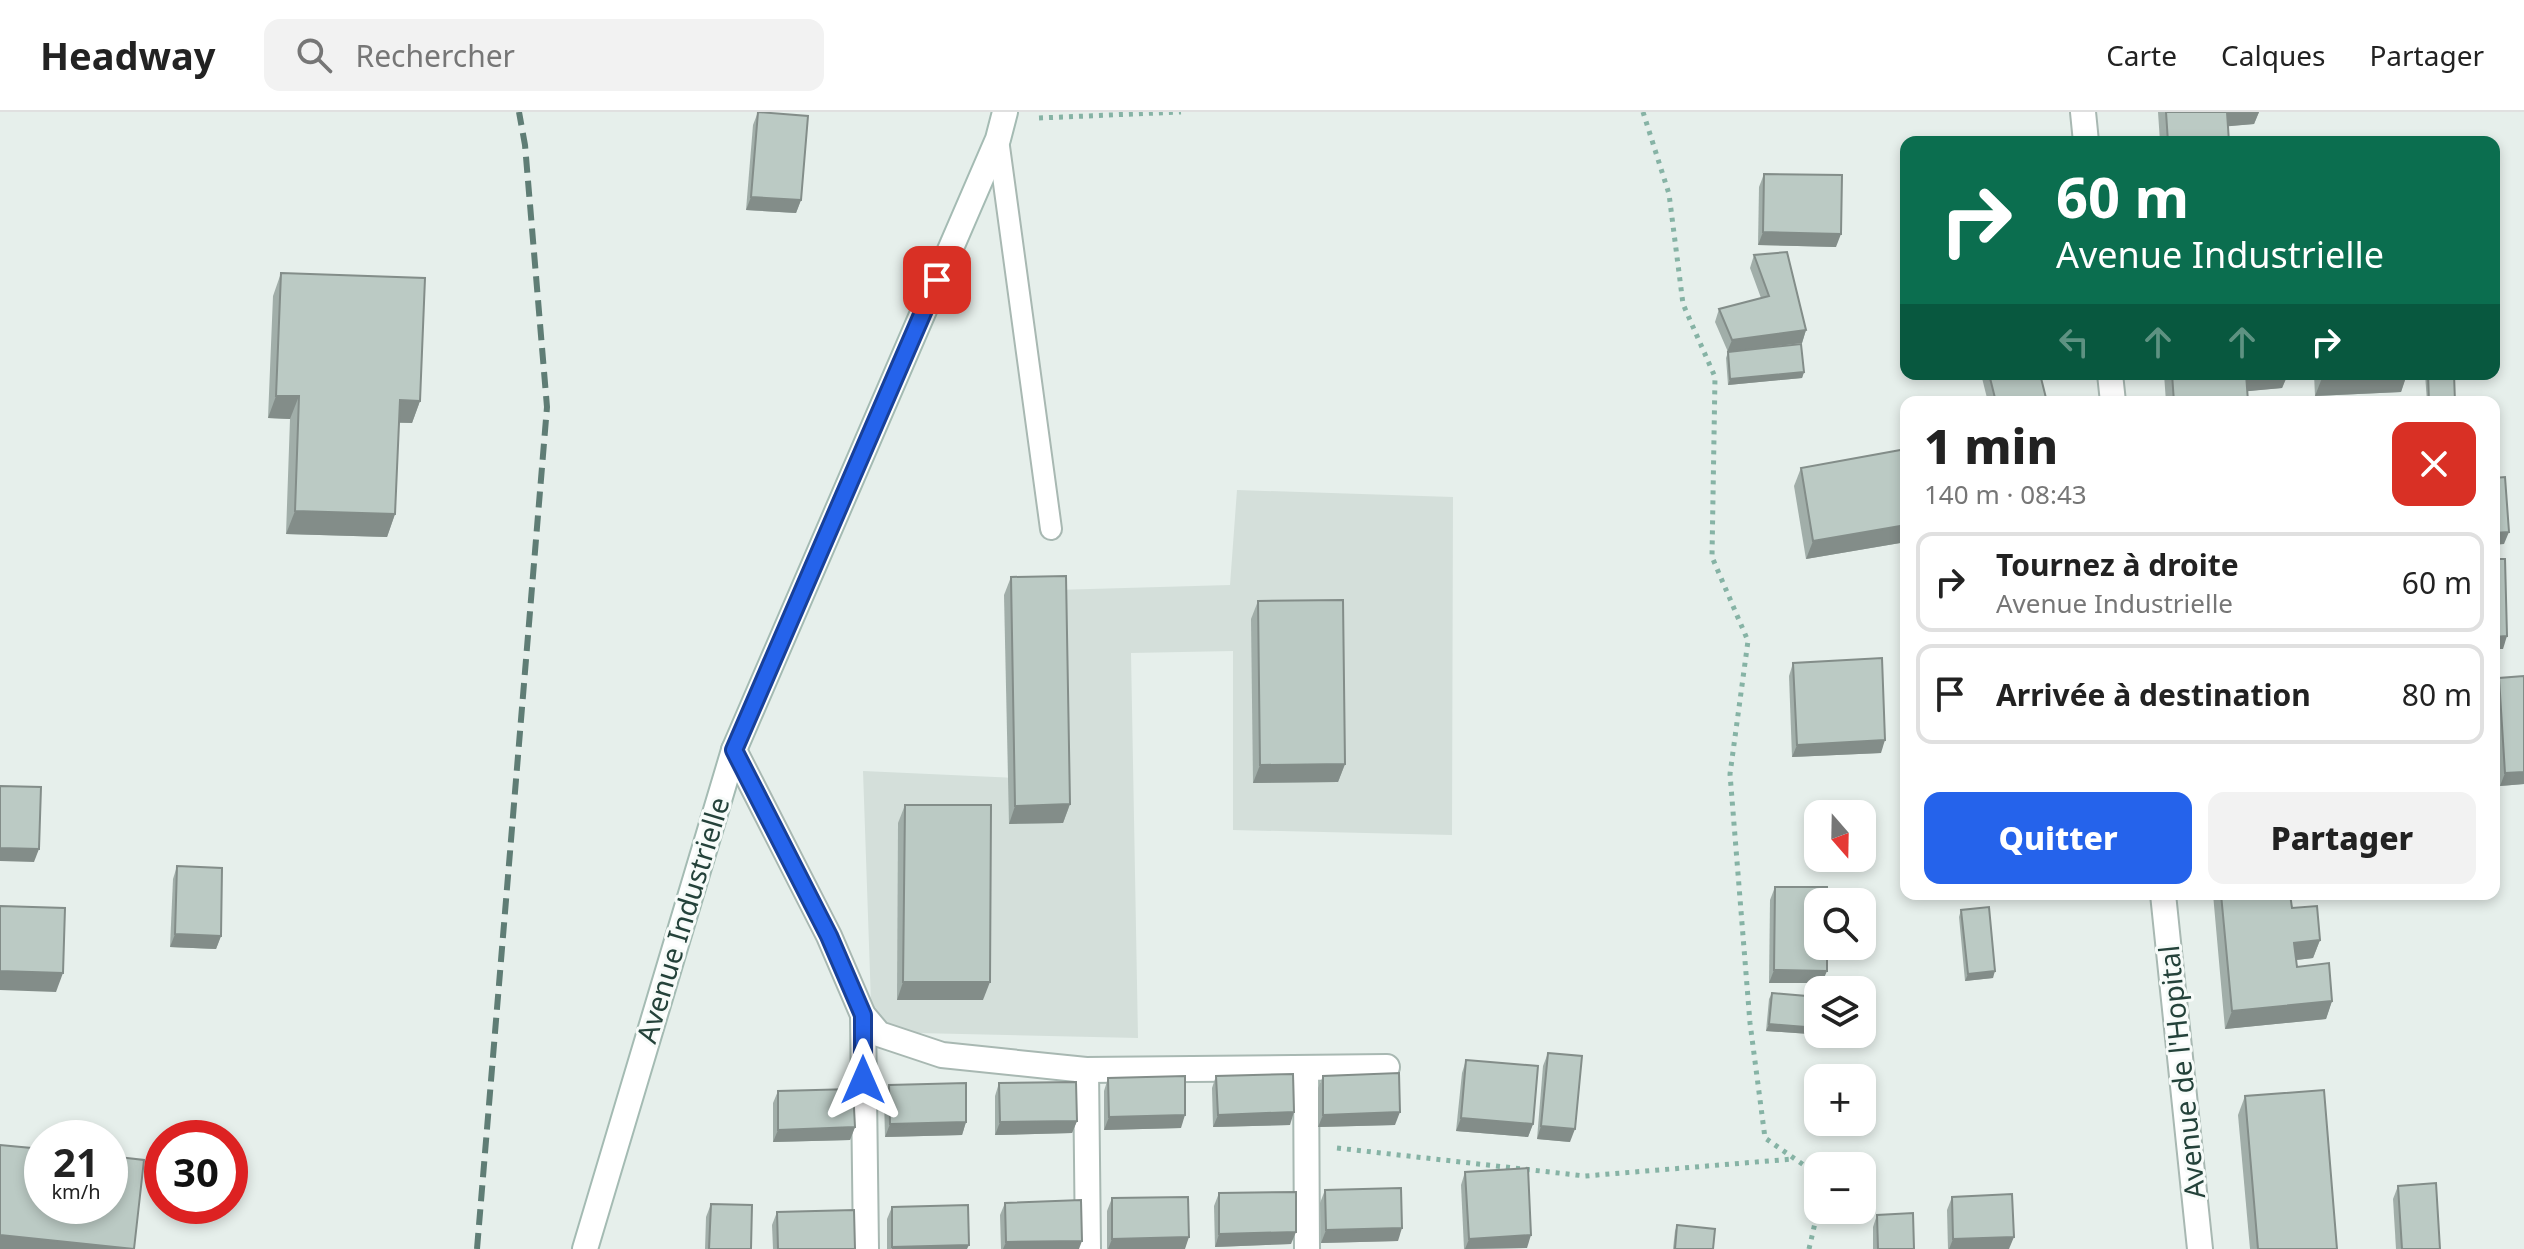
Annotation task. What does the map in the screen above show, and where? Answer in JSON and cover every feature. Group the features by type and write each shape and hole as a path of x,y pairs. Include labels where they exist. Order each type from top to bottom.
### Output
{"street":[{"path":"2083,112 2085,136"},
{"name":"Avenue Industrielle","path":"585,1249 734,750 1002,123"},
{"path":"734,750 829,936 863,1015 879,1034 942,1055 1086,1070 1387,1067"},
{"name":"Avenue de l'Hopital","path":"2164,900 2200,1249"},
{"path":"863,1015 866,1249"},
{"path":"1306,1068 1304,1144 1307,1249"},
{"path":"1086,1070 1088,1249"}],"lane":[{"path":"1002,123 1051,529"}],"path":[{"path":"1002,123 1181,112"},
{"path":"1643,112 1669,194 1683,304 1715,377 1712,557 1748,641 1730,774 1750,1023 1765,1138 1804,1166"},
{"path":"1304,1144 1585,1176 1794,1159"},
{"path":"1809,1249 1815,1224"}],"shaded area":[{"path":"1237,490 1453,497 1452,835 1233,830 1233,651 1131,653 1138,1038 872,1032 863,771 1017,778 1020,591 1230,585"}],"building":[{"path":"758,112 808,116 801,200 751,197"},
{"path":"2166,112 2227,112 2229,136 2168,136"},
{"path":"1764,174 1842,175 1841,234 1763,232"},
{"path":"1787,252 1806,330 1732,340 1719,309 1769,296 1754,255"},
{"path":"281,273 425,278 420,401 400,400 395,514 295,511 299,396 276,396"},
{"path":"1801,344 1804,372 1730,379 1728,352"},
{"path":"1990,380 2042,380 2046,396 1994,396"},
{"path":"2172,380 2246,380 2248,396 2174,396"},
{"path":"2428,380 2454,380 2455,396 2429,396"},
{"path":"1900,450 1900,526 1813,541 1801,468"},
{"path":"2500,477 2505,477 2509,532 2500,533"},
{"path":"2500,559 2505,559 2507,636 2500,637"},
{"path":"1066,576 1070,804 1015,806 1011,577"},
{"path":"1343,600 1345,764 1260,765 1258,601"},
{"path":"1882,658 1885,740 1797,745 1793,663"},
{"path":"2524,676 2524,772 2505,773 2500,678"},
{"path":"0,786 41,787 39,849 0,848"},
{"path":"905,805 991,805 990,982 903,982"},
{"path":"177,866 222,868 221,936 175,934"},
{"path":"1775,887 1827,887 1804,888 1804,960 1827,960 1827,971 1774,970"},
{"path":"2222,900 2291,900 2292,908 2317,906 2320,940 2294,943 2297,967 2329,963 2332,1001 2232,1011"},
{"path":"0,906 65,908 63,973 0,971"},
{"path":"1989,907 1995,971 1968,974 1961,910"},
{"path":"1772,993 1804,996 1804,1027 1769,1024"},
{"path":"1548,1053 1582,1056 1575,1129 1541,1126"},
{"path":"1466,1060 1538,1066 1533,1124 1461,1118"},
{"path":"1399,1073 1400,1112 1323,1115 1323,1076"},
{"path":"1293,1074 1294,1112 1218,1115 1216,1076"},
{"path":"1185,1076 1185,1115 1109,1117 1108,1078"},
{"path":"1076,1082 1077,1121 1000,1122 999,1083"},
{"path":"966,1083 966,1122 890,1124 889,1085"},
{"path":"853,1089 855,1127 778,1130 778,1091"},
{"path":"2324,1090 2337,1249 2258,1249 2245,1096"},
{"path":"0,1145 24,1147 24,1224 128,1224 128,1158 144,1160 134,1249 0,1235"},
{"path":"1528,1168 1531,1235 1469,1239 1465,1172"},
{"path":"2436,1183 2440,1249 2402,1249 2398,1186"},
{"path":"1401,1188 1402,1228 1326,1230 1325,1190"},
{"path":"1296,1192 1296,1232 1219,1234 1219,1193"},
{"path":"2012,1194 2014,1237 1953,1239 1952,1197"},
{"path":"1188,1197 1189,1237 1112,1239 1112,1198"},
{"path":"1081,1200 1082,1241 1006,1242 1005,1203"},
{"path":"711,1204 752,1205 751,1249 709,1249"},
{"path":"968,1205 969,1245 892,1247 892,1207"},
{"path":"854,1210 855,1249 778,1249 777,1212"},
{"path":"1913,1213 1914,1249 1878,1249 1877,1215"},
{"path":"1677,1225 1715,1229 1713,1249 1675,1249"}],"railway":[{"path":"477,1249 547,407 525,145 519,112"}],"route":[{"path":"863,1080 863,1015 829,936 734,750 937,280"}]}
